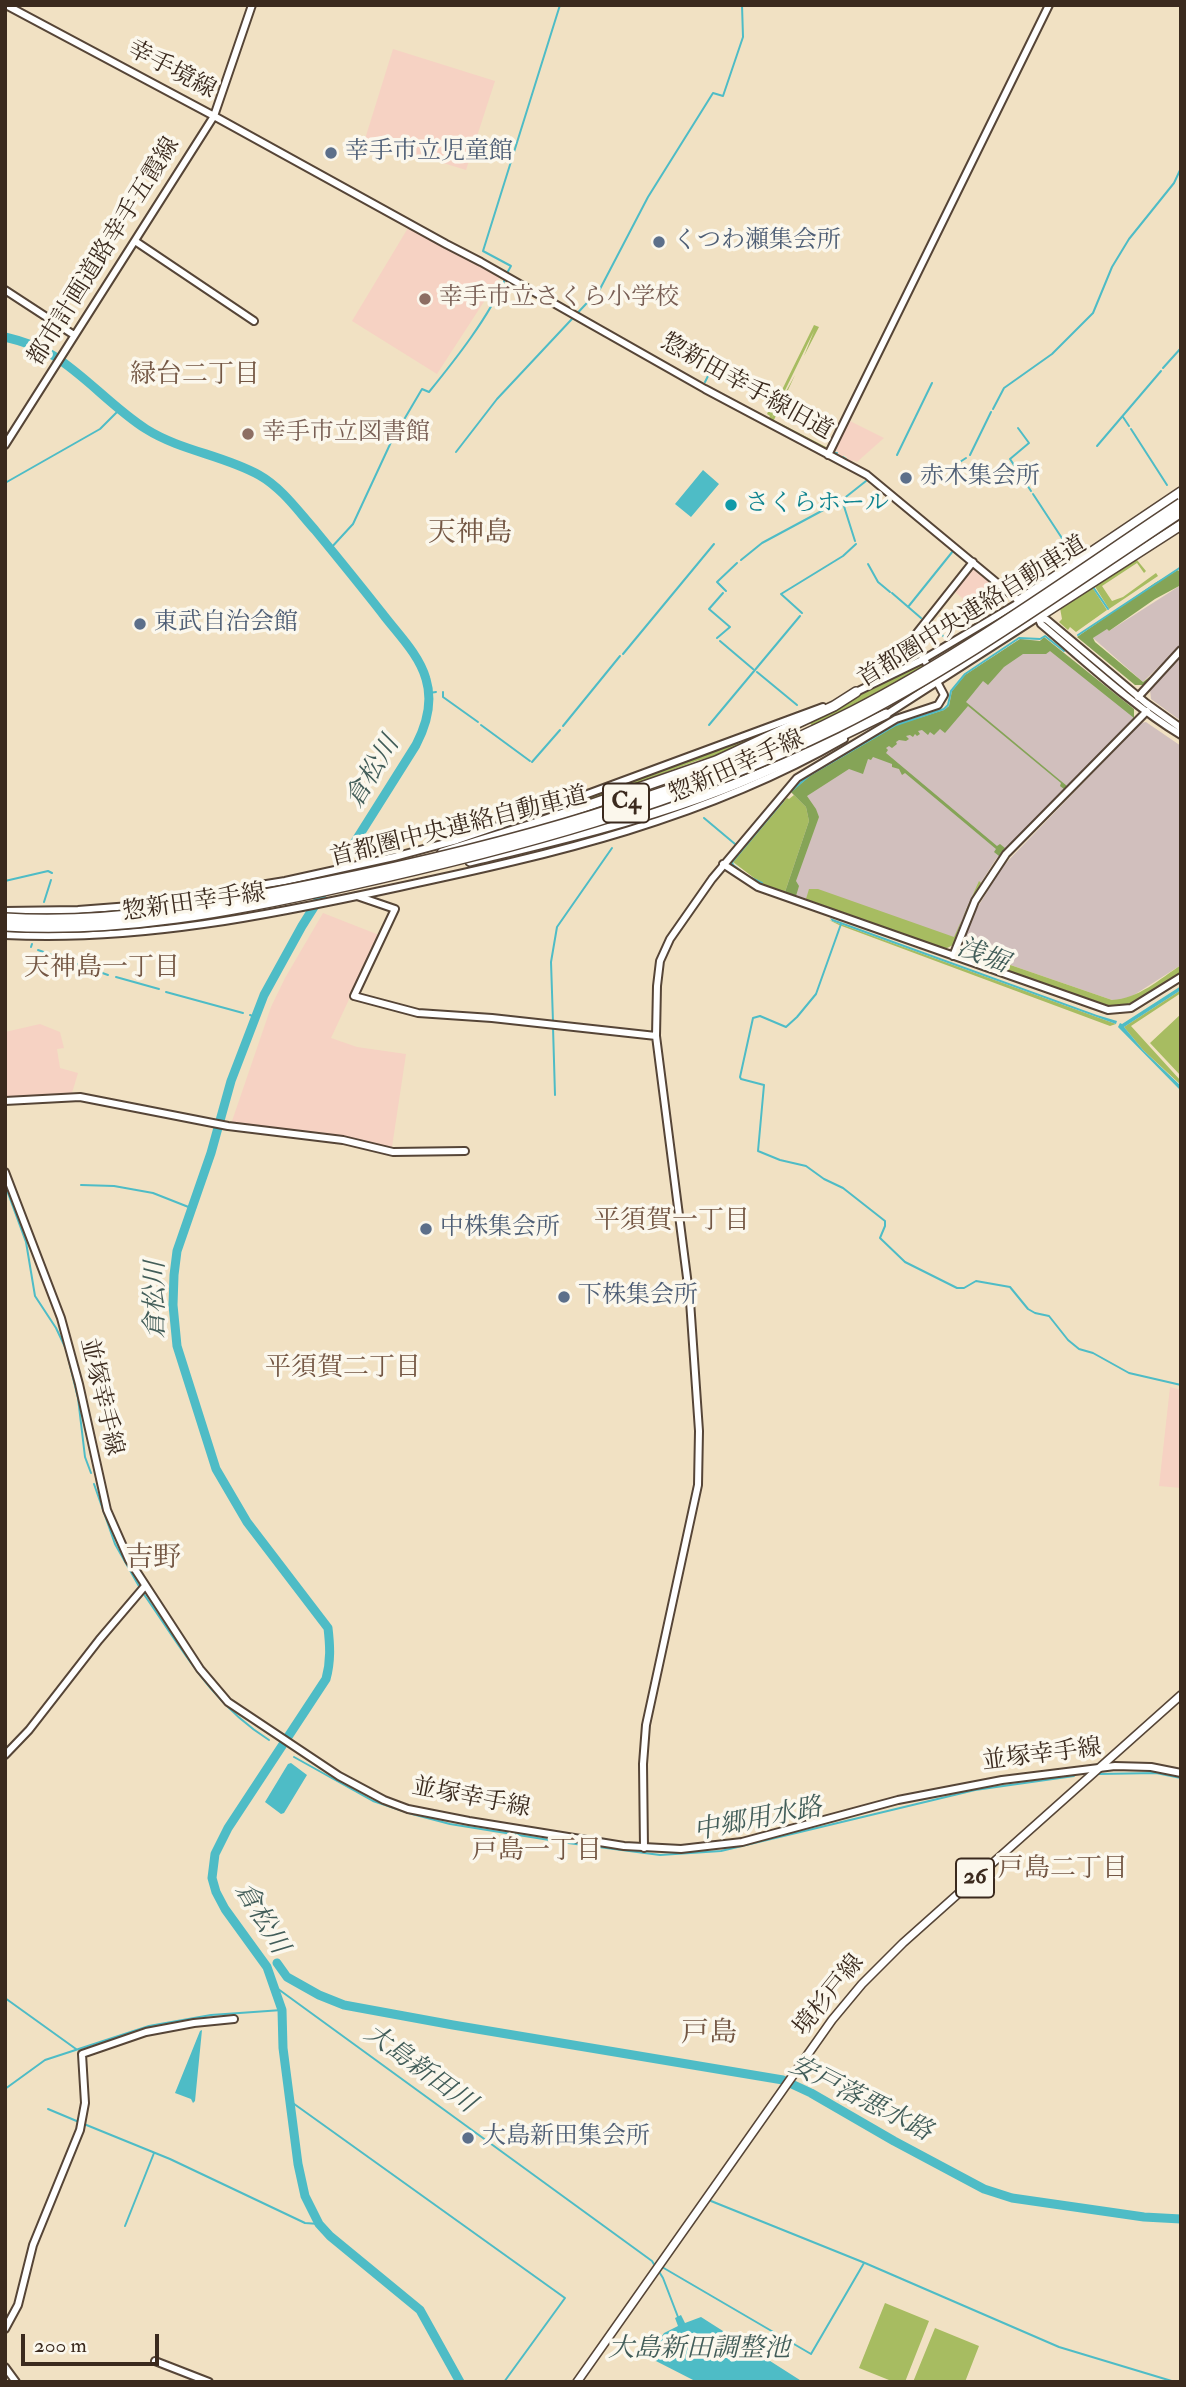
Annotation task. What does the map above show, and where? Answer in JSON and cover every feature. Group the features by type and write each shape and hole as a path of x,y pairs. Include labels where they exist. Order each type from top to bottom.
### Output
{"highway":[{"path":"1019,601 1181,492"},
{"name":"首都圏中央連絡自動車道","path":"5,918 79,918 165,910 283,891 427,859 531,832 642,798 745,760 855,709 939,661 1181,503"},
{"name":"首都圏中央連絡自動車道","path":"5,926 103,925 196,915 281,900 524,843 658,801 747,768 798,745 921,682 1181,512"},
{"path":"1038,617 1181,525"},
{"path":"427,859 736,753 834,706 856,692"},
{"path":"420,869 436,870 627,821 730,786 886,714"}],"main road":[{"name":"境杉戸線","path":"577,2382 832,2020 880,1965 1181,1695"}],"street":[{"name":"幸手境線","path":"6,5 214,116 220,105 252,5"},
{"path":"828,455 1049,5"},
{"name":"都市計画道路幸手五霞線","path":"5,445 214,116"},
{"name":"惣新田幸手線旧道","path":"214,116 875,481 1019,601"},
{"path":"135,241 254,321"},
{"path":"5,290 74,335"},
{"path":"644,1848 643,1764 646,1725 698,1485 699,1431 690,1301 656,1036 660,961 670,939 723,864 797,778 896,719 938,705 944,695 915,639 918,629 973,562"},
{"path":"1019,601 1038,617 1044,627 1147,711 1181,735"},
{"name":"惣新田幸手線","path":"5,911 130,906 285,881 414,852 493,828 773,726 856,692 924,659 1019,601"},
{"path":"1038,617 1047,620 1138,697 1181,728"},
{"name":"惣新田幸手線","path":"5,935 110,935 291,909 547,852 694,810 792,768 938,683 1038,617"},
{"path":"970,633 996,624 1002,629 999,644"},
{"path":"883,671 907,642 915,639"},
{"path":"1138,697 1181,650"},
{"path":"953,956 975,901 1006,854 1147,711"},
{"path":"723,864 758,887 1113,1011 1131,1008 1181,977"},
{"path":"285,881 291,909"},
{"path":"358,896 395,909 354,996 418,1013 492,1018 656,1036"},
{"path":"5,1101 80,1097 226,1126 343,1140 393,1152 465,1151"},
{"name":"並塚幸手線","path":"5,1172 67,1334 107,1510 116,1535 145,1586 200,1669 228,1702 340,1776 384,1800 408,1809 469,1821 644,1848 681,1849 742,1842 957,1787 1100,1768 1140,1766 1181,1773"},
{"path":"5,1755 29,1730 145,1586"},
{"path":"1073,1771 1078,1777 1079,1786"},
{"path":"5,2329 18,2305 33,2245 80,2130 85,2103 82,2054 146,2032 234,2019"},
{"path":"155,2361 209,2382"},
{"path":"5,2367 16,2382"}],"shaded area":[{"path":"393,49 495,81 466,170 365,139"},
{"name":"幸手市立さくら小学校","path":"408,228 500,277 437,374 352,321"},
{"path":"848,420 884,438 857,462 853,460 851,463 845,461 847,457 844,455 842,459 836,456 838,452 834,449"},
{"path":"973,567 1002,592 993,598 992,611 982,618 954,591"},
{"path":"1181,585 1181,645 1143,682 1093,638 1107,628 1109,631"},
{"path":"1044,637 1134,709 1134,718 996,859 973,895 953,945 945,949 785,892 809,821 806,807 791,792 810,776 897,725 944,710 949,706 952,691 965,675 1020,639 1040,641"},
{"path":"1181,656 1181,721 1151,699 1150,690"},
{"path":"1146,722 1181,746 1181,965 1134,995 1123,1000 1112,1000 961,948 976,910 1002,867 1141,723"},
{"path":"323,913 379,935 331,1038 357,1047 406,1054 392,1147 343,1137 231,1124 271,1007"},
{"path":"40,1024 60,1032 64,1048 57,1049 60,1068 78,1073 72,1093 5,1098 5,1032"},
{"path":"1170,1387 1181,1390 1181,1488 1159,1486"}],"green space":[{"path":"814,325 819,327 804,356 814,331 771,419 795,375 774,420 828,448 827,451 768,420 770,416 767,414 773,401 778,398"},
{"path":"1137,560 1146,571 1144,573 1137,563 1102,586 1112,601 1123,597 1156,573 1158,576 1109,609 1094,585"},
{"path":"1178,570 1181,574 1181,585 1155,599 1109,631 1107,629 1093,638 1143,682 1151,676 1143,685 1135,685 1077,637"},
{"path":"1092,587 1107,610 1076,632 1070,627 1068,630 1059,622 1062,619 1060,608"},
{"path":"1044,637 1134,709 1134,718 1050,651 1046,654 1023,654 1004,667 988,685 983,681 966,702 1067,786 1064,789 1060,786 1061,783 968,706 945,733 940,729 934,735 918,731 920,734 917,736 906,736 909,739 906,741 899,740 892,748 886,748 886,753 997,846 1000,844 1005,848 999,856 994,852 996,849 905,773 902,775 892,764 873,757 868,759 863,774 849,769 807,796 819,817 796,881 799,886 796,896 785,892 809,821 806,807 791,792 810,776 897,725 944,710 949,706 952,691 965,675 1020,639 1040,641"},
{"path":"922,664 925,666 913,674 820,723 812,726 810,723 792,732 793,735 787,738 785,736 768,746 674,783 673,781 768,741"},
{"path":"772,730 732,751 696,761 541,819 543,813"},
{"path":"794,795 806,807 809,821 785,892 762,884 733,862 787,798"},
{"path":"979,881 981,883 962,919"},
{"path":"809,889 818,889 954,937 962,919 953,945 945,949 806,899"},
{"path":"829,920 1116,1024 1110,1026"},
{"path":"961,948 1112,1000 1140,992 1181,965 1181,972 1132,1003 1113,1007 965,956"},
{"path":"1181,990 1181,993 1131,1026 1181,1081 1181,1085 1143,1050 1124,1027"},
{"path":"1181,1014 1181,1076 1150,1043"},
{"path":"885,2303 929,2321 905,2382 894,2382 859,2368"},
{"path":"935,2328 979,2346 965,2382 913,2382"}],"water":[{"path":"703,470 719,484 691,517 675,504"},
{"path":"830,918 1117,1021 1116,1024 832,921"},
{"path":"1181,986 1181,990 1124,1027 1143,1050 1181,1086 1181,1091 1118,1027 1120,1023"},
{"path":"291,1763 307,1775 281,1814 265,1802"},
{"path":"202,2030 193,2103 191,2099 175,2093"},
{"name":"大島新田調整池","path":"681,2315 685,2323 701,2317 803,2382 697,2382 652,2359 649,2355 664,2333 678,2326 675,2318"}],"waterway":[{"path":"507,273 511,266 483,251 560,5"},
{"path":"456,452 497,399 600,289 648,197 713,93 723,96 743,37 742,5"},
{"path":"993,409 1004,388 1052,354 1093,313 1112,267 1129,239 1174,183 1181,168"},
{"path":"330,549 353,524 392,440 422,389 429,392 460,352 481,323 505,279"},
{"name":"倉松川","path":"5,337 54,356 146,429 188,448 245,468 275,486 315,530 407,644 423,670 428,688 428,713 416,745 302,926 264,995 231,1081 211,1153 177,1251 173,1305 177,1346 216,1469 247,1522 328,1628 329,1641 326,1679 228,1828 215,1854 212,1878 225,1909 267,1967 282,2010 283,2048 298,2164 305,2196 319,2224 330,2236 420,2310 460,2382"},
{"path":"1163,368 1181,348"},
{"path":"1097,446 1161,371"},
{"path":"705,382 710,372"},
{"path":"897,455 932,383"},
{"path":"5,483 100,429 120,409"},
{"path":"970,455 991,412"},
{"path":"1123,417 1129,426"},
{"path":"1018,428 1029,443 1010,459 1031,491"},
{"path":"1131,429 1167,485"},
{"path":"932,480 966,458"},
{"path":"855,541 842,500 866,481"},
{"path":"1033,494 1073,555"},
{"path":"741,560 762,543 842,500"},
{"path":"623,654 714,544"},
{"path":"802,613 781,594 843,556 856,544"},
{"path":"908,607 953,551"},
{"path":"726,591 717,582 737,563"},
{"path":"868,564 878,582 890,592"},
{"path":"1078,635 1181,567"},
{"path":"1093,587 1108,609"},
{"path":"717,638 730,627 709,609 723,593"},
{"path":"892,593 921,618"},
{"path":"709,725 800,616"},
{"path":"929,624 948,640"},
{"path":"790,792 810,775 896,725 944,709 948,705 951,691 965,674 1019,638 1040,639 1045,636 1064,651"},
{"path":"720,641 753,669"},
{"path":"563,726 620,656"},
{"path":"757,672 797,705"},
{"path":"429,693 436,692"},
{"path":"443,692 443,697 478,722"},
{"path":"481,725 530,761"},
{"path":"532,762 560,730"},
{"path":"762,883 747,876 732,862 783,801"},
{"path":"704,818 735,844"},
{"path":"553,1022 551,962 557,927 612,848"},
{"path":"5,881 48,871 52,873"},
{"path":"44,902 51,880"},
{"path":"841,924 816,994 797,1017 786,1027 760,1016 753,1018 740,1077 764,1085 758,1151 806,1166 843,1188 885,1221 880,1238 905,1262 957,1288 964,1288 976,1281 1010,1287 1028,1309 1049,1316 1079,1349 1093,1353 1129,1373 1181,1385"},
{"path":"38,950 108,975"},
{"path":"116,977 159,989"},
{"path":"166,992 243,1013"},
{"name":"倉松川","path":"250,1015 255,1017"},
{"path":"553,1027 555,1095"},
{"name":"中郷用水路","path":"5,1185 26,1242 35,1296 66,1349 78,1398 85,1457 91,1473"},
{"path":"81,1185 114,1186 153,1193 191,1208"},
{"name":"中郷用水路","path":"94,1484 115,1544 140,1588"},
{"name":"中郷用水路","path":"143,1593 184,1654 214,1692 248,1726 269,1740"},
{"name":"中郷用水路","path":"294,1757 373,1801 412,1814 450,1824 660,1855 721,1851 975,1790 1074,1776"},
{"name":"中郷用水路","path":"1099,1774 1156,1773 1181,1778"},
{"name":"安戸落悪水路","path":"277,1963 287,1977 344,2005 783,2080 984,2189 1012,2198 1144,2217 1181,2219"},
{"name":"大島新田川","path":"274,1986 652,2261 655,2266"},
{"path":"5,1998 76,2049"},
{"path":"5,2089 45,2060 149,2026 211,2015 282,2010"},
{"path":"290,2101 565,2298 504,2382"},
{"path":"48,2109 79,2122"},
{"path":"84,2124 170,2159 305,2223 319,2224"},
{"path":"125,2226 154,2153"},
{"path":"711,2201 865,2263 1059,2347 1175,2382"},
{"path":"662,2267 811,2354 864,2263"},
{"name":"大島新田川","path":"658,2270 678,2317"}],"place":[{"name":"幸手市立児童館","path":"331,153"},
{"name":"くつわ瀬集会所","path":"659,242"},
{"name":"幸手市立さくら小学校","path":"425,299"},
{"name":"幸手市立図書館","path":"248,434"},
{"name":"赤木集会所","path":"906,478"},
{"name":"さくらホール","path":"731,505"},
{"name":"東武自治会館","path":"140,624"},
{"name":"中株集会所","path":"426,1229"},
{"name":"下株集会所","path":"564,1297"},
{"name":"大島新田集会所","path":"468,2138"}],"district":[{"name":"緑台二丁目","path":"195,376"},
{"name":"天神島","path":"470,535"},
{"name":"天神島一丁目","path":"102,969"},
{"name":"平須賀一丁目","path":"672,1222"},
{"name":"平須賀二丁目","path":"343,1369"},
{"name":"吉野","path":"153,1560"},
{"name":"戸島一丁目","path":"537,1852"},
{"name":"戸島二丁目","path":"1063,1870"},
{"name":"戸島","path":"709,2035"}],"water label":[{"name":"浅堀","path":"982,957"}]}
